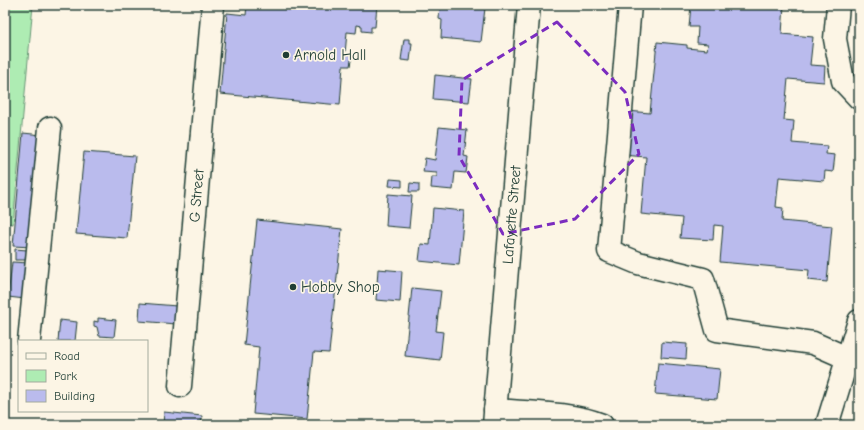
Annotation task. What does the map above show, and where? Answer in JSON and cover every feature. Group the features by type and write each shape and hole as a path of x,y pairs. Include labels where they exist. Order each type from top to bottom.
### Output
{"street":[{"name":"G Street","path":"180,386 213,5"},
{"name":"Lafayette Street","path":"494,418 507,250 529,5"},
{"path":"630,5 609,251 638,263 703,279 716,330 813,343 847,358"},
{"path":"838,5 836,39 843,81 859,98"},
{"path":"29,340 50,128"},
{"path":"827,425 859,321"},
{"path":"494,418 563,416 590,420 602,425"}],"highlighted area":[{"path":"557,22 625,92 639,154 575,219 503,234 459,156 462,80"}],"green space":[{"path":"5,5 33,5 13,224 5,223"}],"building":[{"name":"Arnold Hall","path":"247,5 377,5 375,27 371,27 371,32 362,31 362,26 357,25 356,33 347,32 345,54 352,55 350,66 343,66 340,105 220,94 227,13 246,15"},
{"path":"440,5 485,8 481,42 441,38 442,20 439,19"},
{"path":"691,5 784,5 782,34 813,37 810,65 825,66 824,82 788,79 784,120 794,121 792,143 827,146 826,154 835,155 833,172 825,171 824,181 779,177 776,207 783,208 782,221 832,226 827,282 808,280 809,270 720,262 723,226 714,225 713,240 680,238 682,218 641,214 646,157 623,155 627,111 650,113 657,42 687,45 687,48 707,50 708,44 697,43 698,27 689,27"},
{"path":"404,39 410,39 410,43 412,43 410,61 401,60"},
{"path":"435,75 472,79 469,102 433,99"},
{"path":"439,127 467,130 464,156 468,157 466,173 455,172 453,190 431,188 432,177 437,177 437,173 423,172 425,158 435,160"},
{"path":"23,133 42,135 32,247 13,246"},
{"path":"84,152 135,156 127,238 76,234"},
{"path":"390,179 402,180 402,187 389,186"},
{"path":"410,183 419,184 419,192 409,192"},
{"path":"388,194 412,196 409,228 386,226"},
{"path":"433,208 464,211 459,265 419,261 421,244 430,245"},
{"name":"Hobby Shop","path":"257,220 342,229 329,353 314,352 307,419 253,414 259,347 244,345"},
{"path":"15,249 27,250 26,260 15,260"},
{"path":"12,262 29,263 25,299 8,297"},
{"path":"378,269 402,271 400,302 376,300"},
{"path":"412,288 441,291 436,331 443,332 440,360 405,356"},
{"path":"140,303 177,306 176,324 139,321"},
{"path":"98,318 116,320 114,337 99,336 97,327 94,326 94,321 98,322"},
{"path":"60,320 77,322 75,340 58,340"},
{"path":"662,342 687,344 686,359 661,357"},
{"path":"658,363 720,369 717,399 655,394"},
{"path":"164,412 202,416 201,425 163,425"}],"place":[{"name":"Arnold Hall","path":"286,55"},
{"name":"Hobby Shop","path":"293,287"}]}
